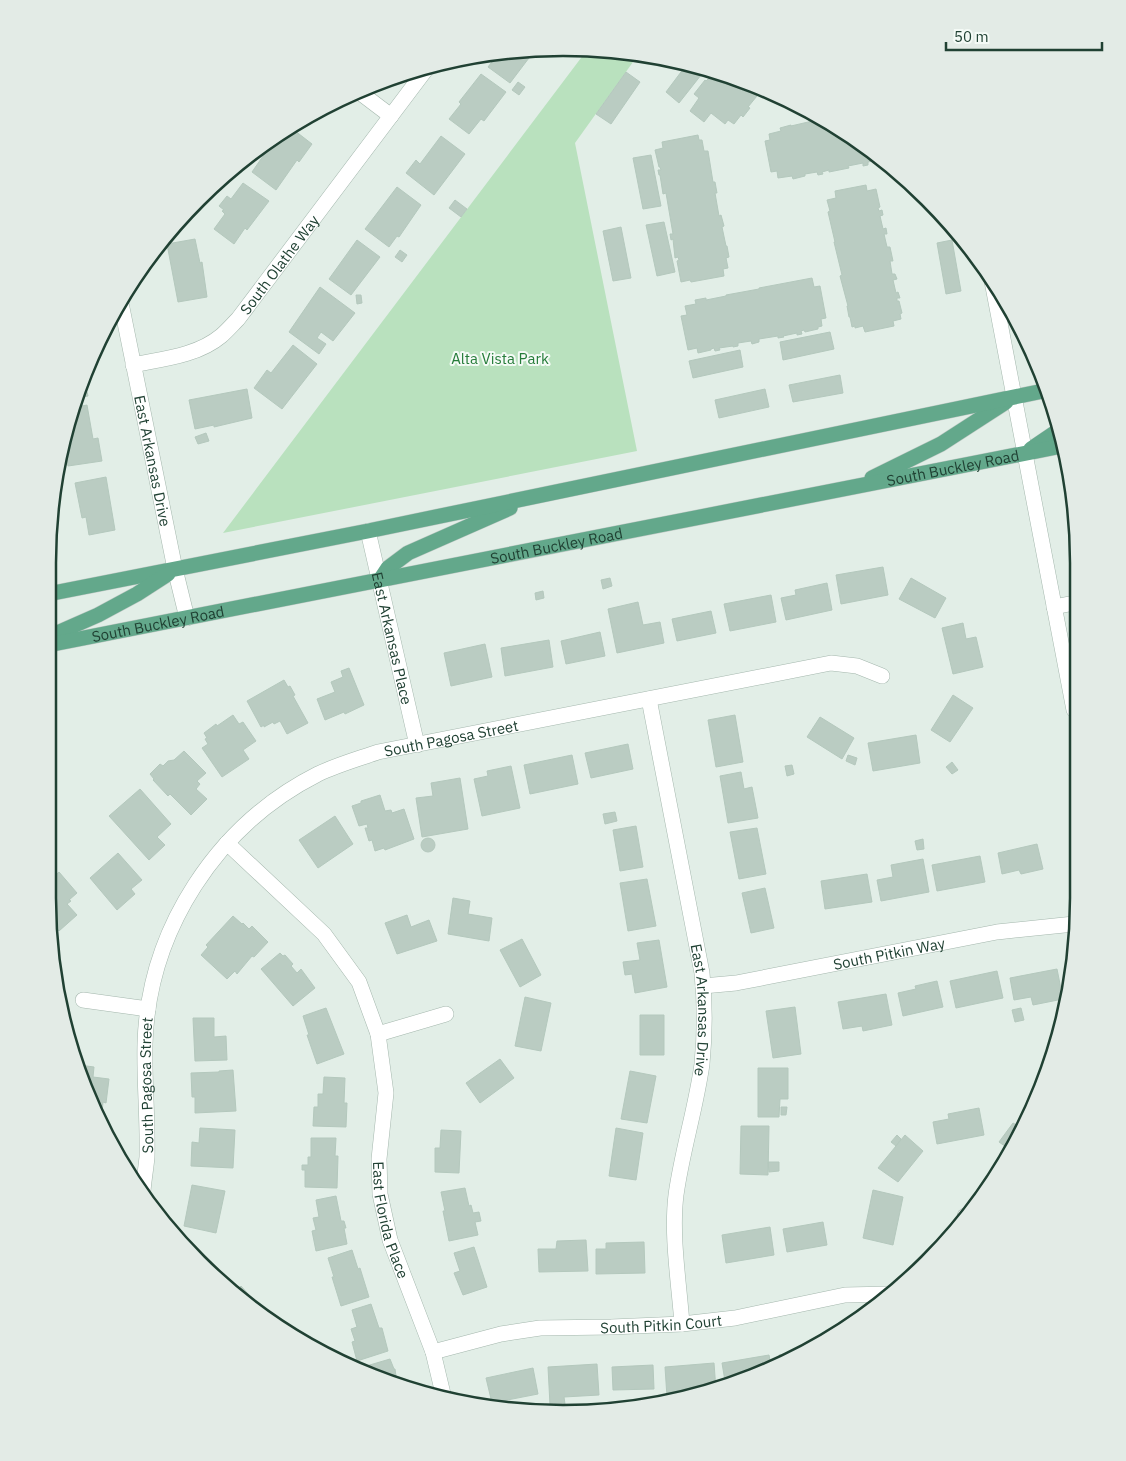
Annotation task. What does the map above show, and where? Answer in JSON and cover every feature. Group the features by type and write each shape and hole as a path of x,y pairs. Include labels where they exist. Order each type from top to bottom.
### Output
{"main road":[{"path":"56,592 368,531 1040,392"},
{"path":"853,487 941,444 1015,397"},
{"path":"1025,453 1053,434"},
{"name":"South Buckley Road","path":"56,643 1056,447"},
{"path":"380,580 388,568 408,553 534,497"},
{"path":"56,633 98,615 137,594 175,569"}],"street":[{"name":"South Olathe Way","path":"133,365 180,355 204,347 221,337 238,319 420,77"},
{"path":"365,97 391,116"},
{"path":"996,300 1070,689"},
{"name":"East Arkansas Drive","path":"122,313 175,569 187,618"},
{"name":"East Arkansas Place","path":"368,531 416,745"},
{"path":"1054,607 1070,604"},
{"name":"South Pagosa Street","path":"144,1183 147,1157 145,1043 148,1009 154,978 169,932 191,890 209,864 227,843 260,812 291,790 319,774 378,752 649,698 831,663 857,666 882,676"},
{"name":"East Arkansas Drive","path":"649,698 704,986 705,1027 702,1065 676,1195 674,1229 682,1324"},
{"name":"East Florida Place","path":"227,843 324,934 359,982 378,1034 386,1092 379,1159 380,1194 390,1240 432,1352 442,1389"},
{"name":"South Pitkin Way","path":"704,986 736,983 997,932 1069,924"},
{"name":"South Pagosa Street","path":"83,1000 148,1009"},
{"path":"378,1034 446,1014"},
{"name":"South Pitkin Court","path":"432,1352 501,1334 540,1328 682,1324 735,1318 845,1295 878,1294"}],"green space":[{"name":"Alta Vista Park","path":"582,57 633,62 575,143 637,451 223,533"}],"building":[{"path":"530,57 510,83 488,67 492,62"},
{"path":"682,71 700,76 679,103 666,92"},
{"path":"626,72 640,82 611,124 596,114"},
{"path":"481,74 506,92 484,121 481,119 469,134 449,119 461,104 459,102"},
{"path":"709,78 758,95 743,117 741,115 734,124 728,120 725,124 711,113 704,122 690,111 699,98 694,94"},
{"path":"518,82 525,87 519,95 512,90"},
{"path":"811,121 845,142 871,161 868,162 868,165 863,166 863,163 848,166 849,168 829,172 829,170 818,175 817,172 793,179 792,176 778,178 777,171 771,172 765,141 770,140 769,134 781,131 780,128"},
{"path":"297,132 312,144 299,162 297,160 276,190 252,172 264,154"},
{"path":"698,135 699,140 702,140 704,151 708,151 713,182 715,182 719,216 721,215 724,226 722,227 729,257 726,258 728,268 723,269 724,276 681,282 677,261 679,260 678,257 675,258 673,239 671,240 670,234 673,234 666,193 663,194 658,170 661,170 655,150 663,148 662,142"},
{"path":"441,136 465,154 434,195 406,173 416,160 420,164"},
{"path":"651,155 661,206 643,209 633,158"},
{"path":"243,183 269,201 247,230 245,228 234,244 214,229 225,214 222,211 224,210 219,206 227,196 231,199"},
{"path":"866,185 867,191 876,189 880,207 878,208 879,211 882,210 883,215 880,216 883,229 886,228 887,234 884,234 887,247 890,247 893,261 890,261 892,274 895,274 897,279 893,280 896,293 898,292 900,298 897,298 897,301 899,301 902,313 900,314 901,319 893,321 894,326 865,332 863,326 852,327 849,317 827,200 836,198 835,191"},
{"path":"397,187 421,205 399,237 397,236 389,247 365,229"},
{"path":"455,200 467,209 461,217 449,208"},
{"path":"664,222 675,272 657,276 646,225"},
{"path":"621,227 631,278 613,281 603,231"},
{"path":"195,239 200,263 202,262 207,297 178,302 168,247 170,243"},
{"path":"357,240 380,257 351,295 329,279"},
{"path":"952,240 961,291 946,294 937,243"},
{"path":"400,250 407,255 402,262 395,257"},
{"path":"812,278 814,287 820,286 826,318 821,319 822,326 818,327 818,329 805,332 804,330 801,331 802,334 797,335 797,333 778,338 778,336 759,339 759,342 752,344 751,341 738,343 738,346 719,348 720,350 715,351 714,348 698,353 697,348 688,350 681,316 687,315 685,306 696,304 695,300 706,298 706,300"},
{"path":"320,287 355,313 333,341 321,332 317,338 326,344 319,354 289,332"},
{"path":"356,295 361,295 362,303 357,304"},
{"path":"830,332 834,349 783,360 780,342"},
{"path":"293,345 317,364 282,409 254,388 267,370 271,373"},
{"path":"740,350 743,367 693,378 689,361"},
{"path":"840,375 843,393 793,402 789,385"},
{"path":"247,389 252,418 214,427 214,425 195,429 189,400"},
{"path":"765,389 769,407 719,418 715,400"},
{"path":"87,405 93,439 98,438 102,461 68,466 67,461 81,406"},
{"path":"206,433 209,441 198,444 195,437"},
{"path":"106,477 115,530 89,535 86,517 82,518 75,483"},
{"path":"883,567 888,595 841,604 836,575"},
{"path":"610,578 612,586 603,589 601,580"},
{"path":"911,578 946,598 935,618 899,599"},
{"path":"827,583 832,610 786,620 781,598 796,595 795,590"},
{"path":"543,591 544,598 536,600 535,593"},
{"path":"771,595 776,622 730,631 724,604"},
{"path":"638,602 643,625 660,622 664,643 617,653 608,609"},
{"path":"711,611 716,633 677,641 672,619"},
{"path":"963,623 966,639 976,637 983,667 953,674 942,628"},
{"path":"600,632 605,656 566,664 561,641"},
{"path":"549,640 553,667 505,676 501,648"},
{"path":"485,644 492,677 451,686 444,653"},
{"path":"349,668 364,705 345,714 344,712 325,720 317,699 335,692 331,682 343,677 341,671"},
{"path":"284,680 288,687 290,686 295,695 293,696 308,723 287,734 280,721 261,727 247,701"},
{"path":"953,695 973,708 950,742 931,730"},
{"path":"233,715 239,724 243,722 256,741 243,750 249,759 222,777 202,748 208,744 204,733"},
{"path":"735,715 743,762 716,767 708,720"},
{"path":"820,717 854,738 842,759 807,737"},
{"path":"916,735 920,763 873,771 868,743"},
{"path":"628,744 633,769 591,778 585,753"},
{"path":"184,751 206,773 197,781 200,784 196,789 207,799 191,815 170,794 168,796 150,774 160,764 163,766 168,761 174,760"},
{"path":"572,755 578,784 530,794 524,765"},
{"path":"848,755 857,758 855,765 846,761"},
{"path":"952,762 958,770 952,774 946,767"},
{"path":"792,765 794,774 787,776 785,766"},
{"path":"511,766 520,808 482,816 474,779 488,776 487,771"},
{"path":"741,772 744,789 752,787 758,818 728,823 720,776"},
{"path":"460,778 468,829 422,837 416,798 433,796 431,783"},
{"path":"140,789 171,824 157,837 165,845 149,860 109,816"},
{"path":"380,795 385,811 391,810 392,813 404,809 414,839 385,850 384,848 375,851 372,840 369,841 365,828 368,828 367,824 359,826 352,806"},
{"path":"615,812 617,821 605,824 603,814"},
{"path":"335,816 353,844 318,868 299,840"},
{"path":"636,826 643,867 620,871 613,830"},
{"path":"757,828 766,874 739,879 730,832"},
{"path":"425,838 431,838 435,845 431,852 425,852 421,848 421,842"},
{"path":"923,839 924,849 917,850 915,841"},
{"path":"1037,844 1043,869 1021,874 1019,870 1002,874 998,853"},
{"path":"118,853 142,880 131,889 135,894 117,910 90,878"},
{"path":"980,856 985,882 937,891 932,865"},
{"path":"923,859 929,892 881,901 877,880 893,877 891,865"},
{"path":"59,872 77,893 67,904 77,915 59,931 57,928 56,875"},
{"path":"867,874 872,902 825,909 821,881"},
{"path":"647,879 656,926 628,931 620,883"},
{"path":"765,888 774,928 751,933 742,893"},
{"path":"453,898 470,901 468,914 492,918 489,941 448,934"},
{"path":"407,915 411,927 429,920 437,941 397,954 385,923"},
{"path":"233,916 249,929 252,926 268,942 254,957 252,956 237,974 235,971 227,979 201,955 208,947 206,945"},
{"path":"522,939 541,975 520,987 500,950"},
{"path":"659,940 667,987 635,993 632,974 625,975 623,962 640,960 637,943"},
{"path":"280,953 283,956 285,955 293,964 291,966 297,973 301,969 315,988 293,1006 261,969"},
{"path":"1057,969 1061,990 1059,1000 1033,1005 1031,997 1014,1000 1010,978"},
{"path":"997,971 1003,998 956,1008 950,981"},
{"path":"937,981 943,1007 903,1016 898,993 916,989 915,986"},
{"path":"886,994 892,1025 863,1031 862,1026 843,1029 838,1002"},
{"path":"525,997 551,1003 541,1051 515,1046"},
{"path":"795,1007 801,1054 773,1058 766,1011"},
{"path":"326,1008 344,1054 317,1064 303,1016"},
{"path":"1021,1008 1024,1020 1015,1022 1012,1010"},
{"path":"640,1015 664,1015 664,1055 640,1055"},
{"path":"193,1018 214,1018 214,1037 226,1036 227,1060 195,1061"},
{"path":"500,1059 514,1078 480,1103 466,1083"},
{"path":"85,1066 94,1067 93,1077 109,1079 106,1103 103,1102 102,1108"},
{"path":"758,1068 788,1068 788,1099 780,1099 779,1117 758,1117"},
{"path":"233,1070 236,1111 195,1113 195,1097 192,1097 191,1073"},
{"path":"630,1071 656,1076 647,1123 621,1119"},
{"path":"324,1077 345,1078 344,1103 347,1103 346,1127 313,1126 314,1107 318,1107 318,1094 323,1094"},
{"path":"781,1107 787,1107 786,1115 781,1115"},
{"path":"979,1108 984,1135 937,1144 933,1122 949,1119 948,1114"},
{"path":"1013,1123 1016,1125 1005,1146 999,1142"},
{"path":"741,1126 769,1126 768,1175 740,1174"},
{"path":"200,1128 235,1130 233,1168 191,1166 192,1142 199,1143"},
{"path":"616,1128 643,1133 636,1180 609,1176"},
{"path":"441,1130 461,1131 459,1173 435,1172 435,1148 440,1148"},
{"path":"897,1135 901,1139 896,1146 891,1142"},
{"path":"905,1135 923,1151 898,1182 878,1168"},
{"path":"311,1138 336,1138 335,1156 338,1156 337,1188 305,1187 305,1170 302,1170 302,1165 308,1165 308,1157 311,1157"},
{"path":"768,1162 779,1162 779,1171 769,1172"},
{"path":"192,1185 225,1191 216,1233 184,1226"},
{"path":"465,1188 469,1206 471,1205 473,1213 479,1212 481,1221 475,1222 478,1235 449,1241 441,1192"},
{"path":"873,1190 903,1197 893,1245 863,1238"},
{"path":"336,1196 341,1221 344,1221 346,1228 344,1228 347,1244 316,1251 312,1231 316,1230 313,1218 319,1217 316,1200"},
{"path":"823,1222 827,1245 787,1252 783,1229"},
{"path":"770,1227 774,1255 726,1263 722,1235"},
{"path":"586,1240 588,1271 539,1272 538,1249 556,1249 557,1241"},
{"path":"644,1242 645,1273 596,1274 596,1249 606,1249 606,1243"},
{"path":"474,1247 487,1287 463,1295 454,1273 460,1271 454,1253"},
{"path":"352,1250 369,1297 341,1306 328,1258"},
{"path":"371,1304 379,1328 382,1328 388,1351 357,1360 352,1342 355,1341 351,1329 357,1327 352,1310"},
{"path":"769,1355 770,1360 725,1378 722,1363"},
{"path":"390,1359 396,1376 369,1366"},
{"path":"714,1363 715,1381 667,1394 665,1367"},
{"path":"597,1364 599,1395 564,1397 565,1404 550,1405 548,1367"},
{"path":"653,1365 654,1389 613,1390 612,1367"},
{"path":"533,1368 538,1394 503,1401 491,1399 486,1378"}]}
